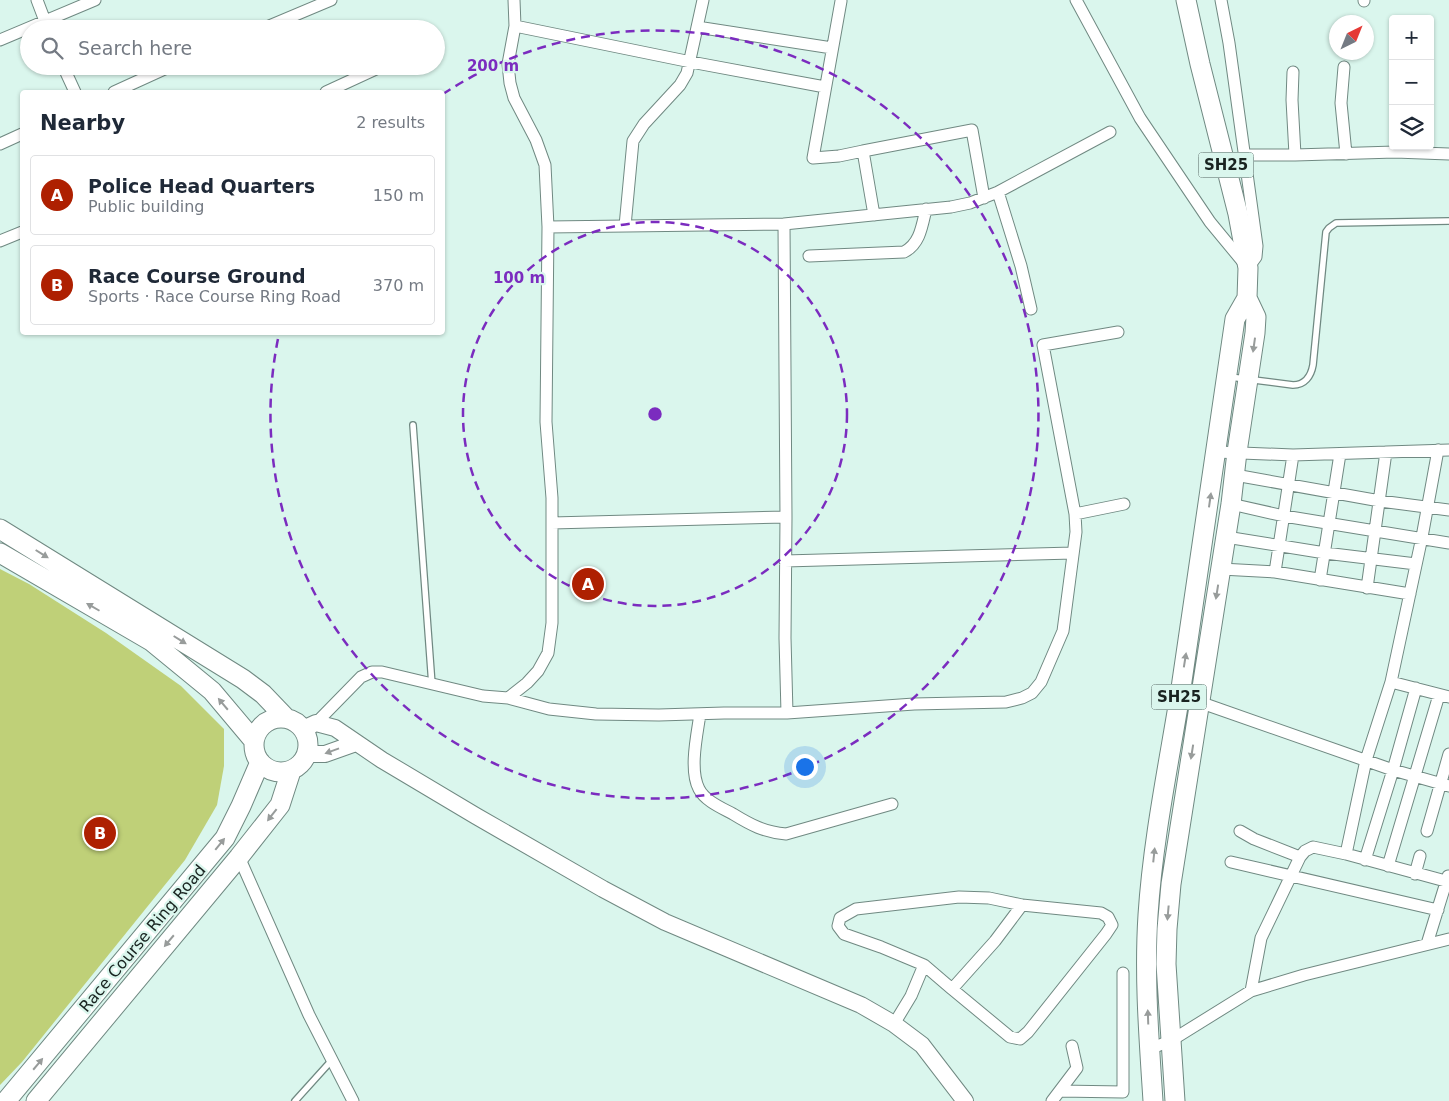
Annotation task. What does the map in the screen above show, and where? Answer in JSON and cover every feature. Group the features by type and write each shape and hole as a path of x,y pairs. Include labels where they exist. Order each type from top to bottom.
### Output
{"main road":[{"name":"SH25","path":"1175,1101 1166,964 1171,884 1236,475 1237,452 1249,380 1256,317 1247,298 1248,268 1238,214 1200,64 1186,0"},
{"name":"SH25","path":"1153,1101 1146,951 1157,823 1183,675 1235,319 1247,298"},
{"path":"0,529 243,679 263,694 286,718"},
{"path":"0,553 151,641 212,690 254,741"},
{"path":"277,718 286,718 310,726 307,737 309,746 307,754 298,767 291,771 274,772 260,762 256,756 254,741 262,726 277,718"},
{"name":"Race Course Ring Road","path":"6,1101 225,838 260,762"},
{"name":"Race Course Ring Road","path":"36,1101 280,806 291,771"}],"street":[{"path":"37,0 45,20"},
{"path":"57,20 96,0"},
{"path":"283,20 331,0"},
{"path":"508,698 538,671 548,653 552,623 552,498 546,422 548,227 545,165 536,140 514,98 510,83 508,64 515,26 514,0"},
{"path":"625,226 633,141 644,124 680,85 687,73 691,62 703,0"},
{"path":"1076,0 1140,118 1210,222 1231,250 1248,268 1256,257 1257,246 1229,43 1221,0"},
{"path":"841,1 813,158 839,156 972,130 984,198"},
{"path":"515,26 825,87"},
{"path":"697,27 832,48"},
{"path":"0,40 20,34"},
{"path":"1344,67 1341,103 1346,154"},
{"path":"1293,72 1292,100 1295,155"},
{"path":"68,75 74,90"},
{"path":"118,90 151,75"},
{"path":"330,90 363,75"},
{"path":"548,227 784,224 951,207 998,192 1110,132"},
{"path":"0,144 20,135"},
{"path":"1245,155 1346,154 1389,150"},
{"path":"1407,150 1449,154"},
{"path":"863,151 874,215"},
{"path":"998,192 1013,238 1031,309"},
{"path":"809,256 904,252 916,243 920,235 926,209"},
{"path":"784,224 786,517 784,638 787,713"},
{"path":"0,241 20,233"},
{"path":"310,726 360,677 372,672 382,672 483,696 508,698 549,709 596,714 787,713 914,704 1006,702 1022,698 1032,693 1041,682 1063,631 1076,532 1075,514 1043,345 1118,332"},
{"path":"1217,452 1293,455 1443,450 1427,508 1391,682 1366,760 1346,854"},
{"path":"1367,588 1386,452"},
{"path":"1320,580 1340,454"},
{"path":"1276,572 1293,455"},
{"path":"1236,475 1334,493 1449,510"},
{"path":"1075,514 1124,504"},
{"path":"1231,504 1284,516 1449,543"},
{"path":"552,524 786,517"},
{"path":"1226,537 1325,553 1416,564"},
{"path":"786,561 1072,553"},
{"path":"1221,569 1276,572 1410,594"},
{"path":"1388,866 1416,776 1444,696 1391,682"},
{"path":"1365,860 1416,688"},
{"path":"1199,702 1393,770 1445,785"},
{"path":"700,714 695,744 695,774 700,790 714,803 747,823 770,833 786,834 892,804"},
{"path":"310,726 335,728 382,760 485,821 603,889 665,922 853,1001 894,1024 922,1045 965,1101"},
{"path":"307,754 325,754 356,743"},
{"path":"1428,831 1445,785 1449,754"},
{"path":"1240,831 1254,839 1300,857"},
{"path":"1251,991 1261,938 1300,857 1305,851 1313,847 1346,854 1415,874 1448,879 1428,944"},
{"path":"1415,874 1420,856"},
{"path":"239,857 309,1015 353,1101"},
{"path":"1231,862 1438,910"},
{"path":"959,897 989,898 1022,905 1100,913 1108,917 1112,925 1028,1032 1020,1039 1010,1037 924,965 844,934 838,926 840,918 856,909 959,897"},
{"path":"952,989 994,942 1022,905"},
{"path":"1150,1049 1172,1040 1251,991 1304,975 1449,939"},
{"path":"894,1024 910,996 924,965"},
{"path":"1060,1090 1124,1092 1123,973"},
{"path":"1052,1101 1077,1068 1072,1046"}],"lane":[{"path":"1227,376 1298,385 1304,382 1312,372 1326,232 1336,223 1449,221"},
{"path":"413,425 432,684"},
{"path":"296,1101 332,1060"}],"green space":[{"path":"0,569 29,584 106,633 181,686 224,729 224,766 217,805 185,860 22,1062 0,1085"}],"place":[{"name":"Police Head Quarters","path":"588,584"},
{"name":"Race Course Ground","path":"100,833"}]}
